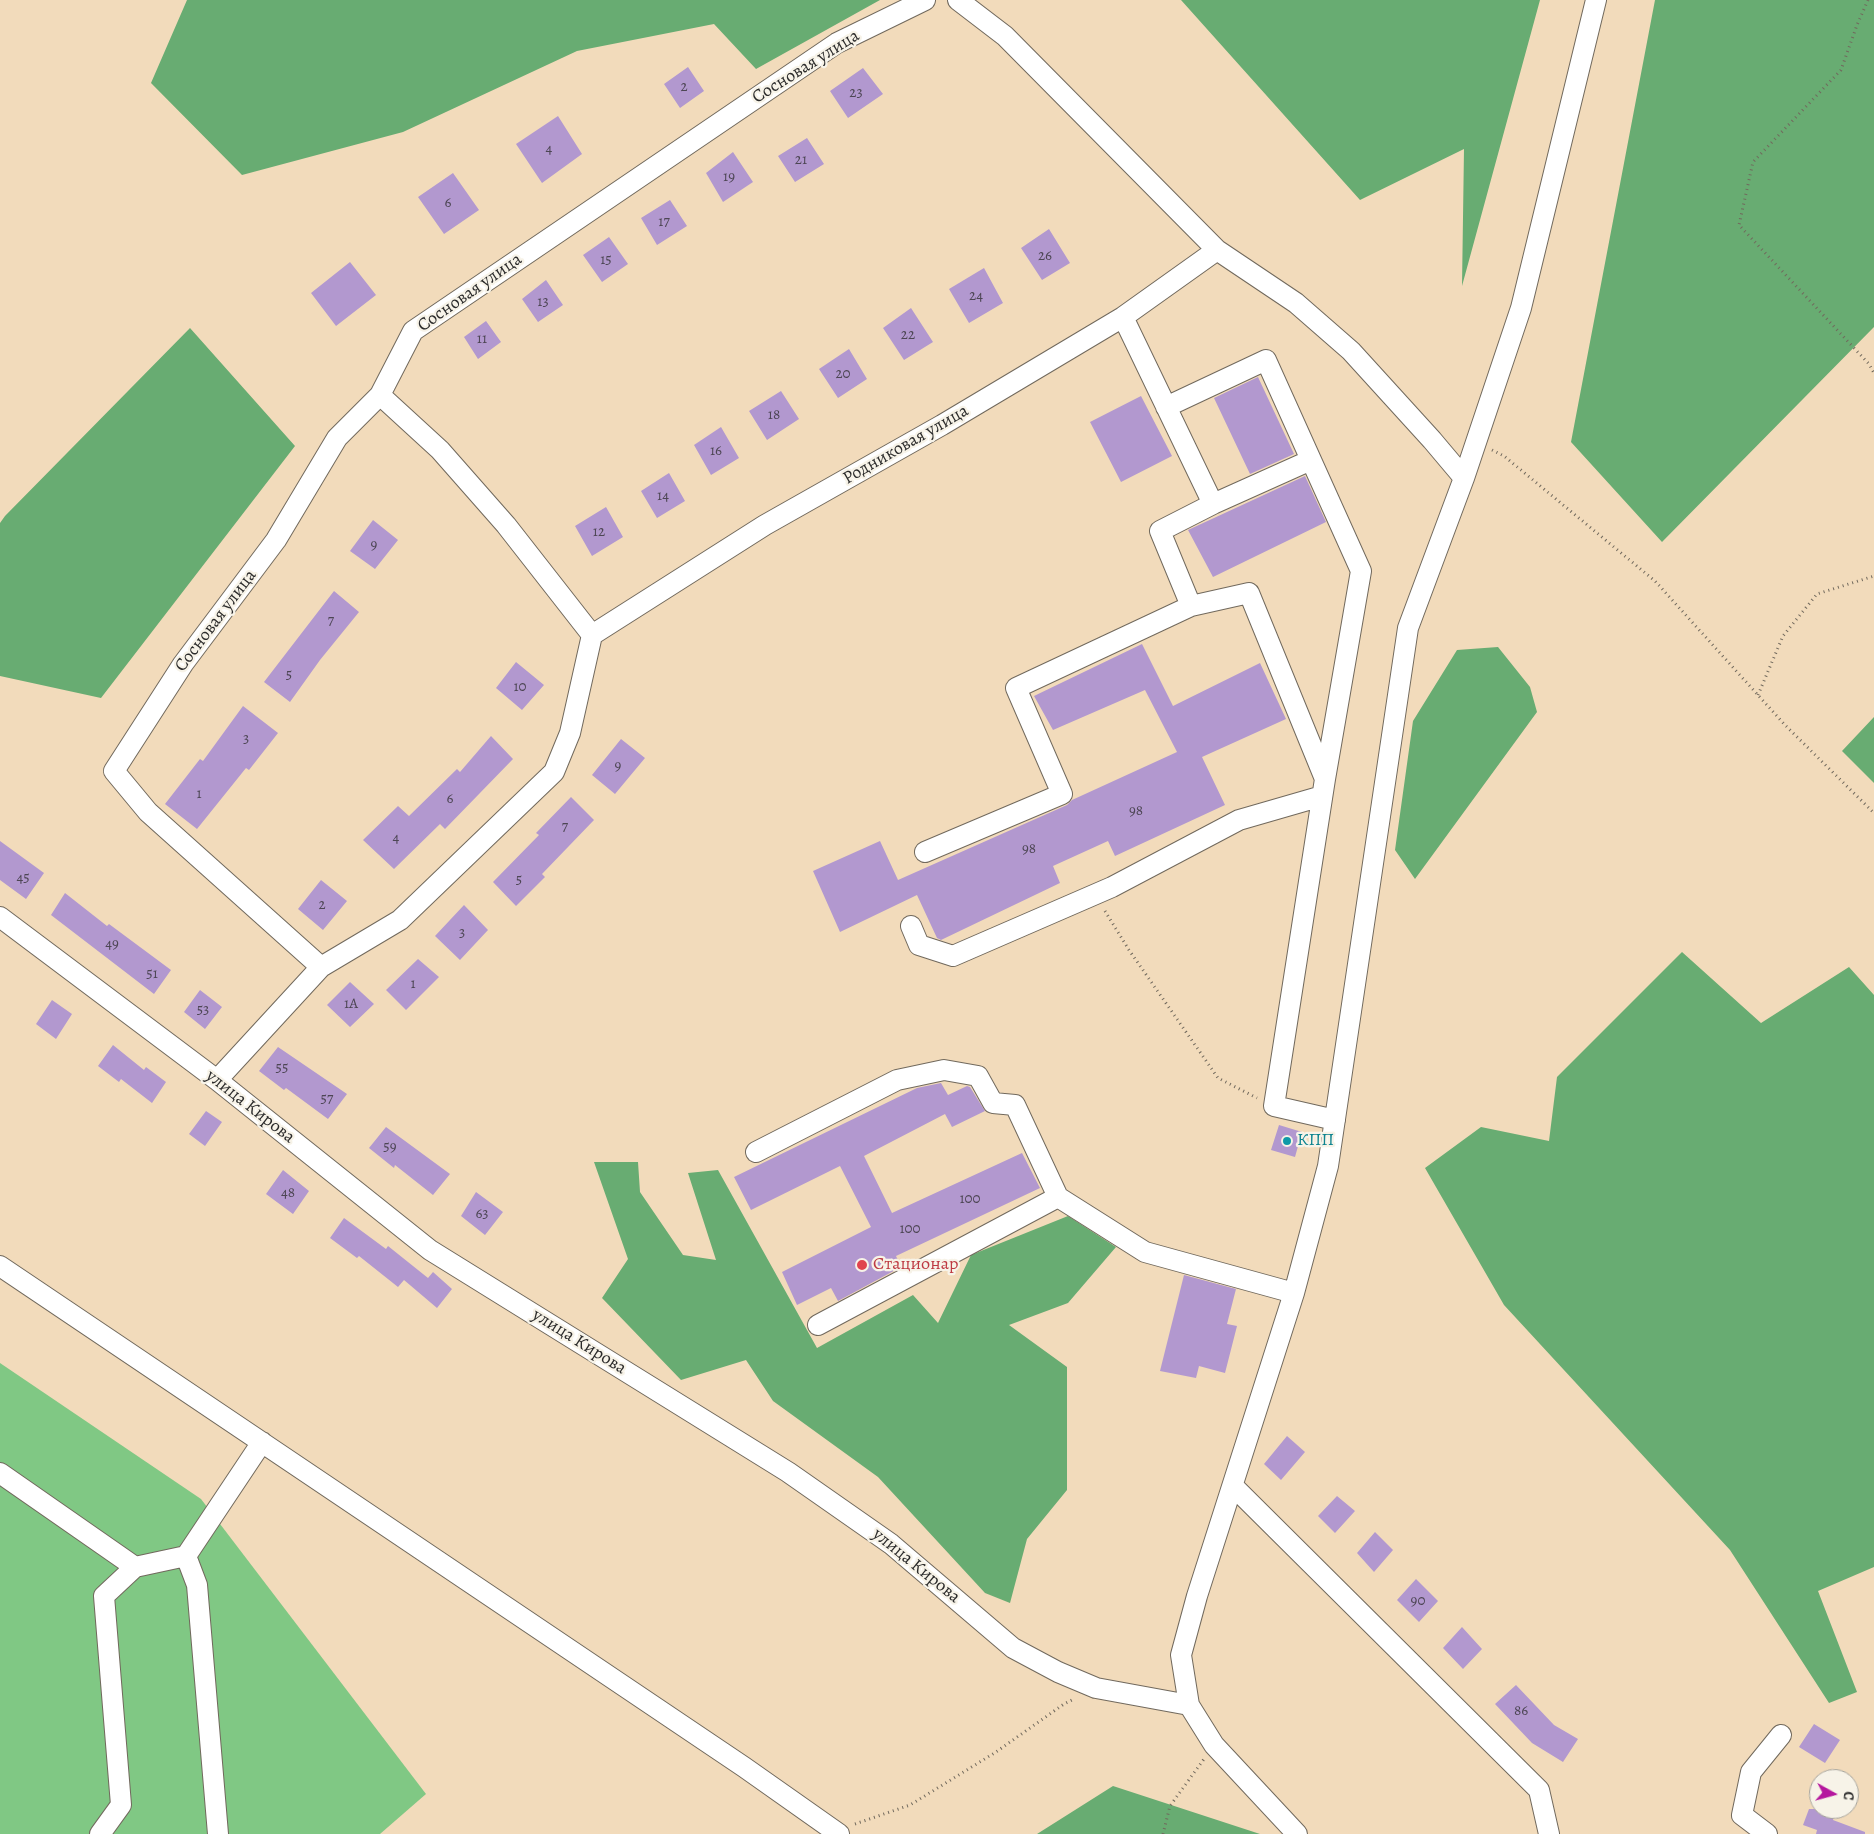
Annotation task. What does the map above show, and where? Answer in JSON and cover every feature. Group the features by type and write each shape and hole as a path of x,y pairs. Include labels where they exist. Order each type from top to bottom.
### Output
{"street":[{"name":"Сосновая улица","path":"321,966 148,812 114,771 183,664 276,540 337,438 380,395 413,331 837,43 925,0"},
{"path":"958,0 1005,36 1218,250 1296,303 1351,351 1464,478"},
{"path":"1297,1834 1214,1745 1189,1705 1181,1655 1196,1596 1294,1293 1328,1166 1408,628 1464,478 1521,308 1596,0"},
{"name":"Родниковая улица","path":"592,635 765,525 942,426 1123,317 1218,250"},
{"path":"1123,317 1213,504"},
{"path":"1166,407 1266,360 1361,571 1324,787 1274,1106 1335,1120"},
{"path":"217,1080 321,966 400,920 554,772 570,733 592,635 506,525 447,457 380,395"},
{"path":"1191,606 1160,531 1213,504 1311,460"},
{"path":"925,852 1062,794 1016,688 1191,606 1249,593 1324,787"},
{"path":"911,926 919,945 953,956 1095,895 1239,820 1324,787"},
{"name":"улица Кирова","path":"0,917 217,1080 430,1250 788,1472 891,1544 1013,1648 1058,1672 1096,1688 1189,1705"},
{"path":"756,1152 897,1080 944,1070 978,1076 993,1103 1015,1105 1058,1197 1145,1252 1294,1293"},
{"path":"818,1325 1058,1197"},
{"path":"0,1266 744,1767 837,1833"},
{"path":"100,1834 121,1806 104,1596 135,1567 186,1556 262,1442"},
{"path":"0,1473 135,1567"},
{"path":"1233,1486 1538,1790 1549,1834"},
{"path":"186,1556 197,1585 218,1834"},
{"path":"1767,1834 1742,1815 1751,1772 1781,1735"}],"path":[{"path":"1868,0 1857,24 1841,70 1753,162 1738,225 1868,364 1874,373"},
{"path":"1476,442 1504,456 1655,581 1785,725 1874,813"},
{"path":"1758,695 1782,636 1817,594 1874,576"},
{"path":"1095,895 1129,950 1218,1078 1274,1106"},
{"path":"837,1833 910,1805 996,1752 1064,1704 1096,1688"},
{"path":"1163,1834 1170,1806 1214,1745"}],"green space":[{"path":"187,0 880,0 756,69 714,24 577,51 403,132 242,175 151,83"},
{"path":"1181,0 1540,0 1462,286 1464,149 1360,200"},
{"path":"1655,0 1874,0 1874,327 1662,542 1571,442"},
{"path":"190,328 295,446 101,698 0,676 0,523"},
{"path":"1498,647 1530,687 1537,712 1415,879 1395,850 1413,721 1457,650"},
{"path":"1874,717 1874,783 1842,751"},
{"path":"1682,952 1761,1023 1849,967 1874,995 1874,1567 1818,1591 1857,1692 1829,1703 1730,1550 1504,1305 1425,1168 1481,1127 1549,1141 1557,1077"},
{"path":"594,1162 638,1162 640,1192 683,1255 716,1260 688,1173 718,1170 817,1348 913,1295 938,1323 971,1255 1068,1216 1116,1247 1068,1303 1009,1325 1067,1367 1067,1490 1027,1539 1010,1603 985,1593 878,1477 773,1401 746,1360 681,1380 602,1298 628,1259"},
{"path":"0,1363 201,1499 426,1794 380,1834 0,1834"},
{"path":"1113,1786 1260,1834 1037,1834"}],"building":[{"path":"688,67 704,91 680,108 664,84"},
{"path":"863,68 883,94 848,118 830,91"},
{"path":"558,116 582,154 542,183 516,144"},
{"path":"807,138 824,164 795,182 778,156"},
{"path":"733,152 753,182 723,202 706,173"},
{"path":"453,173 479,210 444,234 418,197"},
{"path":"670,200 687,226 657,245 641,218"},
{"path":"1049,229 1070,263 1042,280 1021,248"},
{"path":"609,237 628,264 602,282 583,255"},
{"path":"350,262 376,295 336,326 311,293"},
{"path":"984,268 1003,303 969,323 949,289"},
{"path":"546,280 563,305 538,322 522,299"},
{"path":"911,308 933,342 904,360 883,328"},
{"path":"486,321 501,342 478,359 464,337"},
{"path":"849,349 867,379 838,398 819,369"},
{"path":"1258,377 1294,454 1250,474 1214,398"},
{"path":"781,391 799,419 767,440 749,411"},
{"path":"1141,396 1172,456 1121,482 1090,422"},
{"path":"721,427 739,458 711,475 694,445"},
{"path":"669,473 685,501 657,518 641,491"},
{"path":"1305,476 1326,522 1213,577 1188,530"},
{"path":"606,507 623,537 592,556 575,526"},
{"path":"373,520 398,540 375,569 350,551"},
{"path":"334,591 359,612 320,660 290,702 264,682"},
{"path":"1142,644 1173,706 1260,663 1286,719 1202,757 1225,805 1115,856 1108,841 1053,866 1060,883 941,940 937,938 917,895 840,932 813,871 880,841 898,880 1067,805 1072,800 1177,752 1145,690 1053,730 1034,696"},
{"path":"516,662 544,685 522,710 496,688"},
{"path":"243,706 278,733 249,770 246,768 197,829 165,804 200,759 203,761"},
{"path":"491,736 513,759 445,829 440,824 394,869 363,840 398,806 409,816 457,769 460,772"},
{"path":"621,739 645,758 615,794 592,775"},
{"path":"571,797 594,820 542,874 545,877 516,906 493,882 539,835 536,833"},
{"path":"0,841 44,873 26,899 0,880"},
{"path":"321,880 347,901 323,930 298,909"},
{"path":"65,893 107,926 109,924 171,970 154,994 51,915"},
{"path":"464,905 488,930 460,960 435,936"},
{"path":"418,959 439,977 406,1010 386,990"},
{"path":"350,982 374,1004 350,1027 327,1005"},
{"path":"200,990 222,1007 205,1029 184,1012"},
{"path":"52,1000 72,1014 56,1039 36,1024"},
{"path":"113,1045 144,1070 146,1067 166,1082 152,1103 121,1079 119,1082 98,1066"},
{"path":"278,1047 347,1094 328,1119 259,1071"},
{"path":"941,1083 948,1095 967,1086 970,1087 985,1111 952,1127 945,1114 864,1156 892,1213 1022,1153 1040,1188 896,1256 901,1267 838,1301 831,1288 797,1305 782,1272 871,1227 840,1166 751,1210 734,1177 917,1088"},
{"path":"206,1111 222,1122 205,1146 189,1134"},
{"name":"КПП","path":"1279,1125 1302,1132 1295,1157 1271,1150"},
{"path":"386,1127 450,1174 433,1195 395,1165 394,1168 369,1148"},
{"path":"283,1170 309,1191 293,1214 266,1194"},
{"path":"476,1192 503,1212 485,1235 461,1216"},
{"path":"344,1218 386,1249 388,1246 428,1278 433,1272 452,1289 437,1308 404,1280 398,1287 359,1256 357,1258 330,1238"},
{"path":"1184,1275 1236,1289 1227,1324 1237,1326 1225,1373 1199,1366 1196,1378 1160,1371"},
{"path":"1287,1436 1305,1452 1281,1480 1264,1464"},
{"path":"1337,1496 1355,1511 1335,1533 1318,1516"},
{"path":"1375,1532 1393,1550 1374,1572 1357,1553"},
{"path":"1416,1579 1438,1601 1419,1622 1397,1600"},
{"path":"1462,1627 1482,1649 1463,1669 1443,1648"},
{"path":"1516,1685 1554,1725 1578,1739 1563,1762 1532,1743 1495,1704"},
{"path":"1814,1724 1840,1740 1825,1763 1799,1747"},
{"path":"1809,1809 1809,1819 1833,1819 1865,1832 1865,1834 1816,1834 1817,1830 1803,1825"}],"place":[{"name":"КПП","path":"1287,1141"},
{"name":"Стационар","path":"862,1265"}]}
